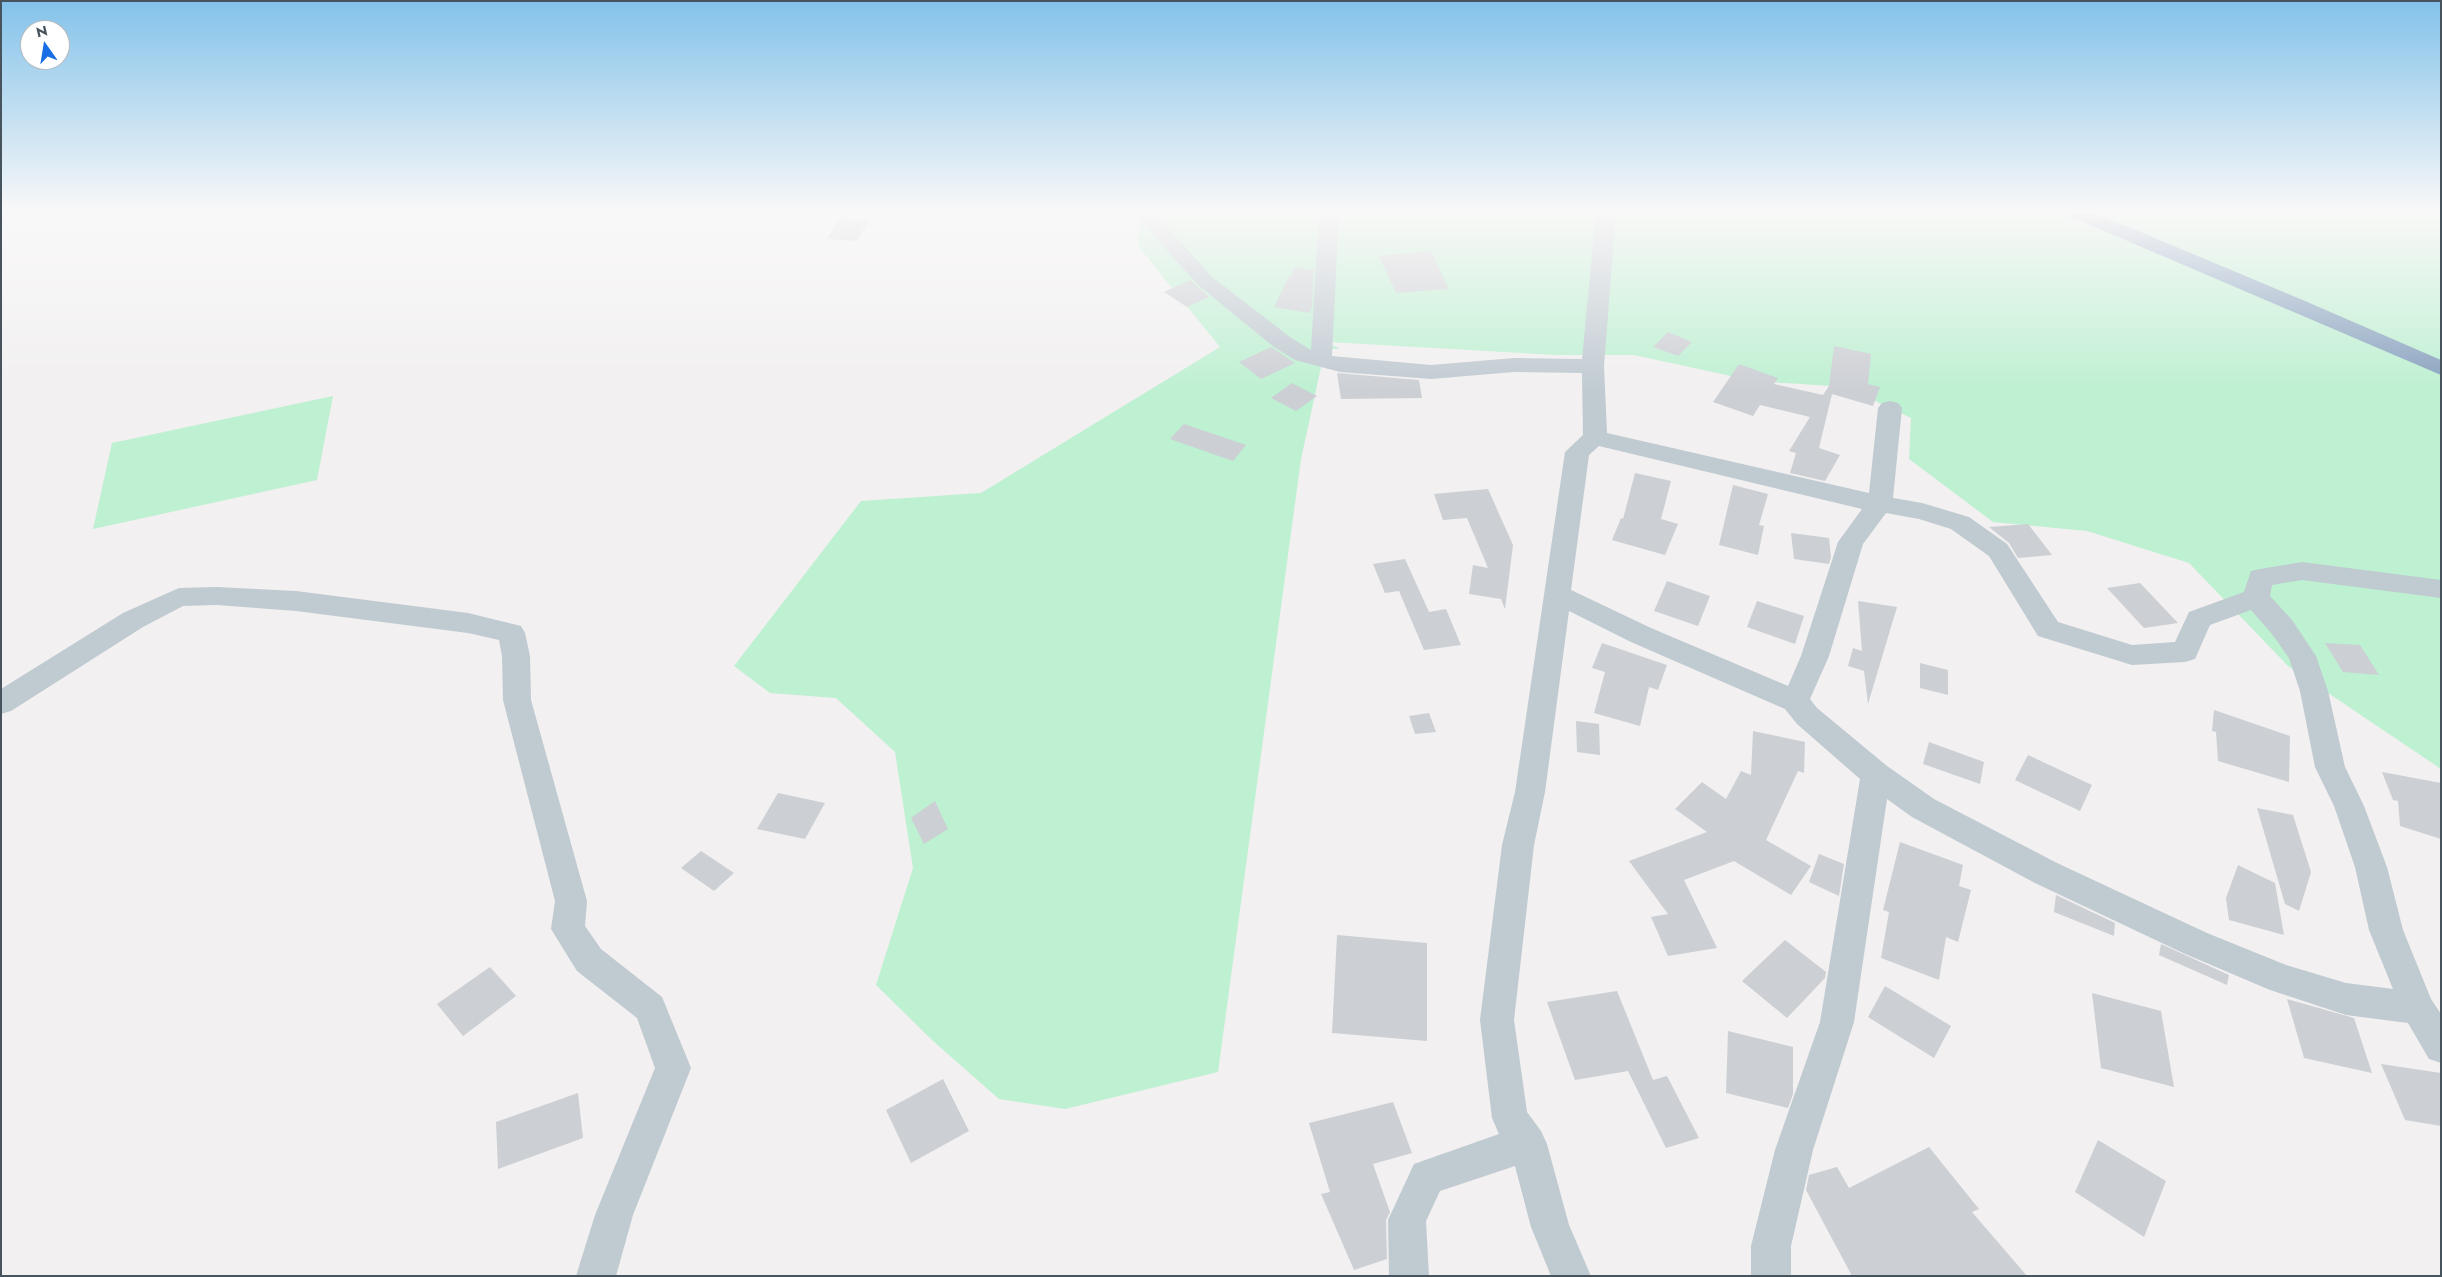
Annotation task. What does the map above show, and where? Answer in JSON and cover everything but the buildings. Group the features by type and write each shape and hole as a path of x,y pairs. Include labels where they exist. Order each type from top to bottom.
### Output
{"highway":[{"path":"2220,272 2298,304 2441,368"}],"street":[{"path":"1196,272 1205,281 1282,342 1303,355 1340,365 1432,372 1514,365 1594,366"},
{"path":"1321,360 1326,272"},
{"path":"1595,438 1594,366 1601,272"},
{"path":"1795,701 1815,656 1851,542 1880,503 1890,408"},
{"path":"1595,438 1842,497 1922,511 1960,523 1998,550 2048,629 2132,655 2185,652 2199,620 2256,598"},
{"path":"1571,1276 1550,1227 1528,1144 1510,1118 1497,1020 1518,845 1530,792 1578,452 1595,438"},
{"path":"2256,598 2260,578 2302,571 2441,589"},
{"path":"1559,595 1641,635 1795,701 1807,716 1876,775 1923,808 2046,873 2195,943 2282,979 2346,999 2418,1008"},
{"path":"1,703 133,620 179,597 217,596 296,601 468,623 511,633 516,656 517,700 571,901 568,929 589,960 650,1008 673,1068 614,1215 596,1276"},
{"path":"2256,598 2282,628 2302,656 2314,691 2330,767 2349,806 2371,867 2386,930 2418,1008 2441,1047"},
{"path":"1772,1276 1771,1246 1794,1150 1837,1022 1876,775"},
{"path":"1409,1276 1407,1220 1427,1177 1479,1158 1528,1144"}],"green space":[{"path":"1159,272 2441,272 2441,769 2288,666 2189,563 2087,531 1993,522 1909,459 1911,418 1846,387 1754,381 1634,355 1556,355 1328,342 1340,349 1325,349 1301,459 1218,1072 1065,1109 999,1099 932,1040 876,985 913,868 895,752 836,698 770,693 734,666 861,501 981,493 1220,347"},
{"path":"333,396 317,480 93,529 112,443"}]}
